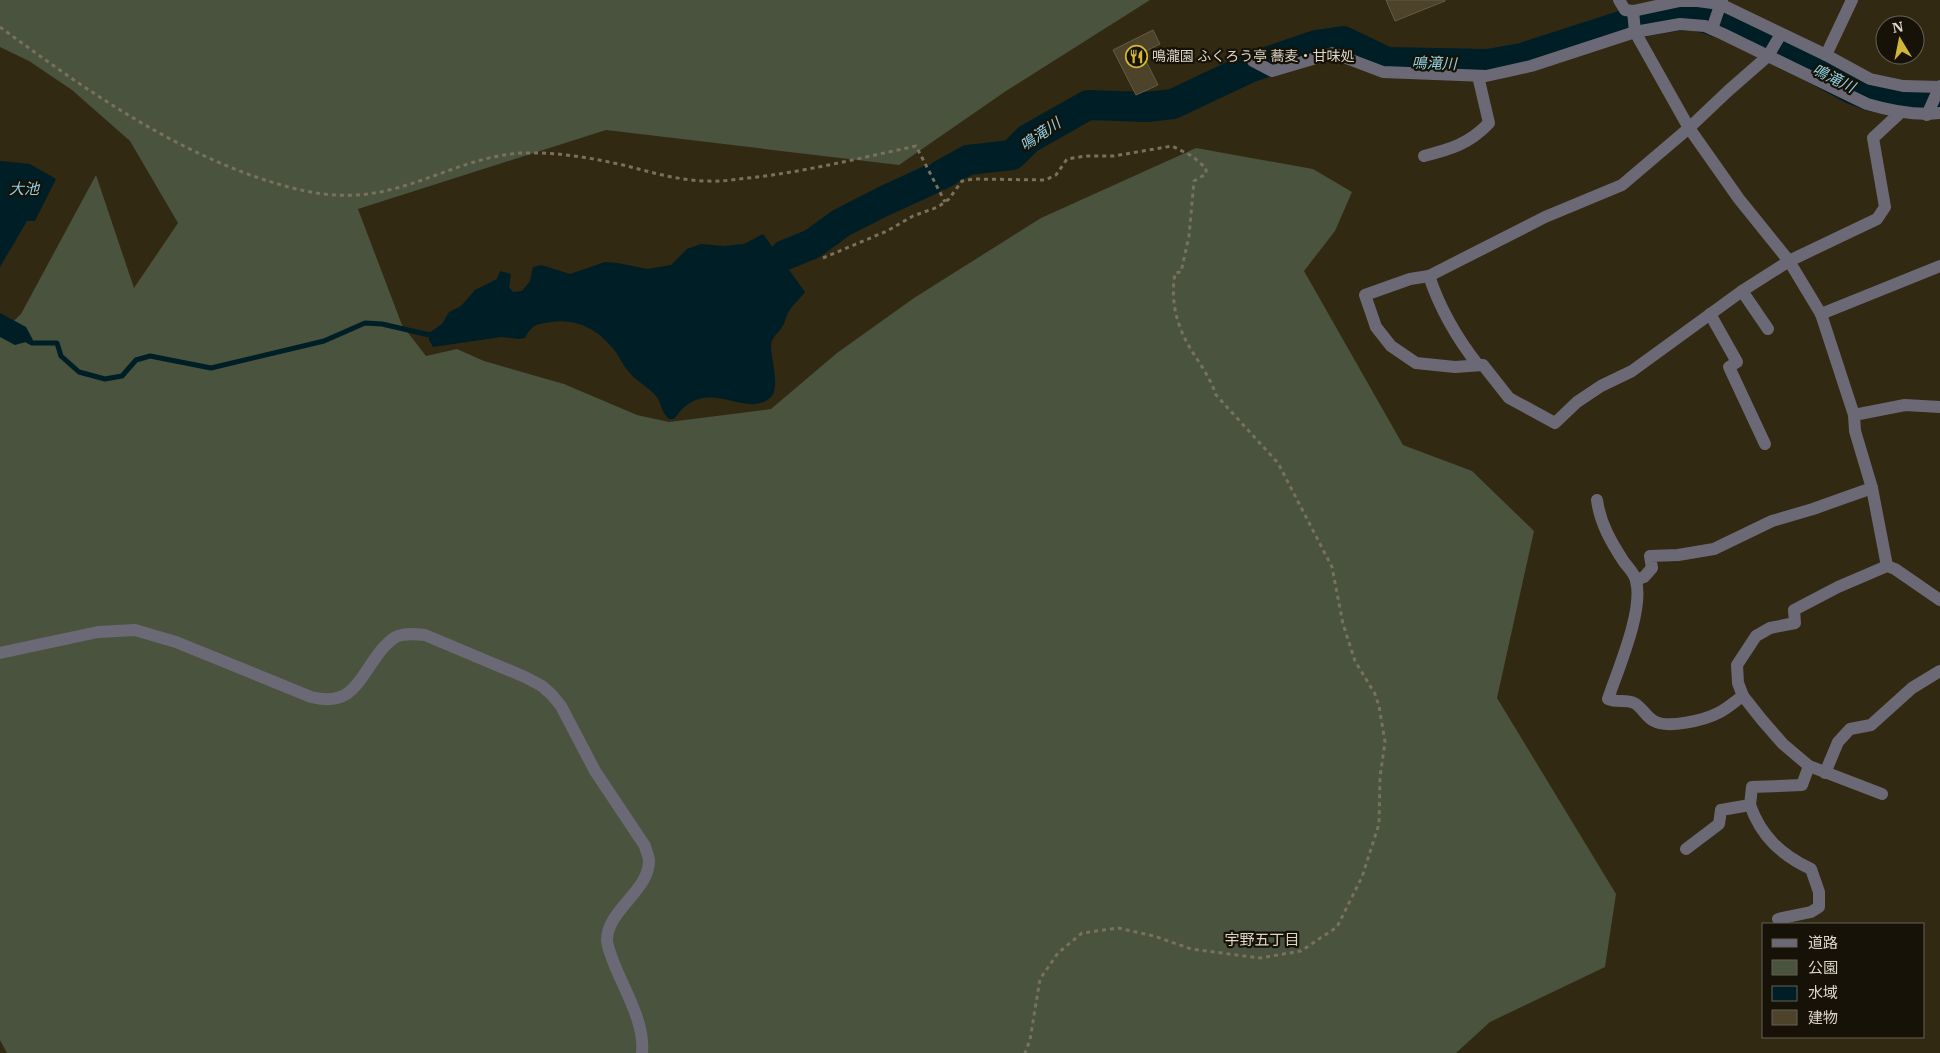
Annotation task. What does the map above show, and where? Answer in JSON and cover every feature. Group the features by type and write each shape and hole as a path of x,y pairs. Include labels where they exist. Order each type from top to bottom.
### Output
{"street":[{"path":"1619,0 1634,22 1689,128 1739,199 1789,261 1821,314 1854,415 1855,431 1872,488 1888,566"},
{"path":"1826,55 1852,0"},
{"path":"1253,62 1272,71 1333,53 1383,72 1486,76 1531,66 1680,1 1698,1 1716,15 1774,46 1826,55 1870,79 1903,86 1936,99"},
{"path":"1634,22 1705,26 1716,15"},
{"path":"1716,15 1774,46 1867,104 1901,112"},
{"path":"1774,46 1689,128 1622,185 1546,217 1429,276 1410,279 1365,295 1376,327 1391,346 1416,363 1455,367 1482,365 1509,398 1554,423 1577,402 1600,386 1632,372 1742,291 1789,261 1877,219 1885,207 1873,138 1901,112 1936,99"},
{"path":"1424,156 1456,148 1478,134 1489,123 1478,76"},
{"path":"1821,314 1940,266"},
{"path":"1429,276 1437,300 1451,328 1478,365"},
{"path":"1742,291 1768,329"},
{"path":"1710,314 1738,362 1729,367 1765,444"},
{"path":"1854,415 1905,405 1940,408"},
{"path":"1636,580 1644,577 1652,568 1650,556 1678,555 1714,550 1772,521 1872,488"},
{"path":"1597,500 1599,517 1612,543 1636,580 1637,612 1608,699 1614,702 1632,701 1654,721 1665,725 1703,719 1719,713 1743,696"},
{"path":"1882,794 1809,766 1778,738 1743,696 1738,683 1737,665 1756,636 1770,628 1795,623 1794,610 1838,587 1888,566 1940,600"},
{"path":"0,653 98,632 135,630 176,642 311,697 326,701 341,699 352,690 387,644 396,636 410,634 424,636 525,677 542,686 561,706 595,771 645,846 650,859 643,881 610,927 607,940 640,1029 643,1043 642,1053"},
{"path":"1825,773 1838,742 1850,729 1871,725 1912,688 1940,672"},
{"path":"1778,920 1811,912 1819,907 1819,892 1811,868 1796,861 1775,846 1756,823 1750,806 1752,787 1802,784 1809,766"},
{"path":"1686,849 1720,824 1721,810 1750,806"}],"path":[{"path":"0,26 67,76 174,142 236,170 294,190 356,195 389,191 488,158 526,152 578,156 660,176 710,181 785,174 916,146 945,202"},
{"path":"823,258 887,231 912,216 938,207 945,202 962,181 974,179 1045,180 1056,175 1067,160 1086,156 1114,156 1172,146 1192,156 1206,168 1206,174 1194,181 1189,236 1181,272 1174,273 1172,293 1180,327 1212,384 1216,395 1278,463 1332,566 1343,624 1355,661 1375,694 1385,742 1380,777 1379,824 1362,877 1337,927 1301,951 1260,958 1191,949 1154,936 1118,928 1082,933 1058,953 1040,979 1030,1040 1025,1053"}],"green space":[{"path":"0,0 1150,0 1006,91 899,165 606,130 358,209 402,325 426,356 457,349 484,361 564,384 637,415 669,422 771,409 837,353 914,298 1041,218 1196,148 1313,169 1352,192 1335,231 1304,271 1403,445 1472,471 1534,531 1497,698 1616,894 1605,967 1490,1022 1456,1053 7,1053 0,1040 0,334 21,314 96,175 134,288 178,223 130,141 72,90 29,61 0,47"}],"water":[{"name":"大池","path":"0,161 30,164 56,179 35,221 27,221 0,267"},
{"path":"763,234 805,292 790,310 783,325 772,340 775,388 770,398 759,403 748,404 711,398 699,399 686,406 674,419 669,419 664,414 656,396 633,376 602,337 588,328 571,322 562,321 539,324 530,330 525,338 519,339 501,337 433,347 429,340 429,333 442,324 449,312 461,306 475,290 497,279 500,271 511,274 509,287 513,292 522,291 530,281 533,267 541,265 570,274 605,262 647,269 671,265 687,249 701,244 724,246 744,244"},
{"path":"0,313 26,327 33,340 15,345 0,337"}],"building":[{"path":"1386,0 1445,0 1445,1 1395,21"},
{"path":"1153,30 1160,44 1142,53 1158,85 1136,95 1113,50"}],"waterway":[{"name":"鳴滝川","path":"941,175 968,160 1012,155 1028,139 1088,105 1147,107 1173,104 1249,68 1316,45 1343,41 1387,62 1488,64 1522,58 1624,25 1677,16 1691,15 1729,26 1780,50 1852,89 1870,96 1923,104 1940,103"},
{"name":"鳴滝川","path":"785,255 812,244 841,223 930,180"},
{"path":"776,260 785,255"},
{"path":"25,339 32,343 57,343 61,356 79,372 105,379 122,376 136,360 150,356 211,368 324,341 365,323 382,324 434,336"}],"place":[{"name":"鳴瀧園 ふくろう亭 蕎麦・甘味処","path":"1136,56"}],"district":[{"name":"宇野五丁目","path":"1262,939"}]}
